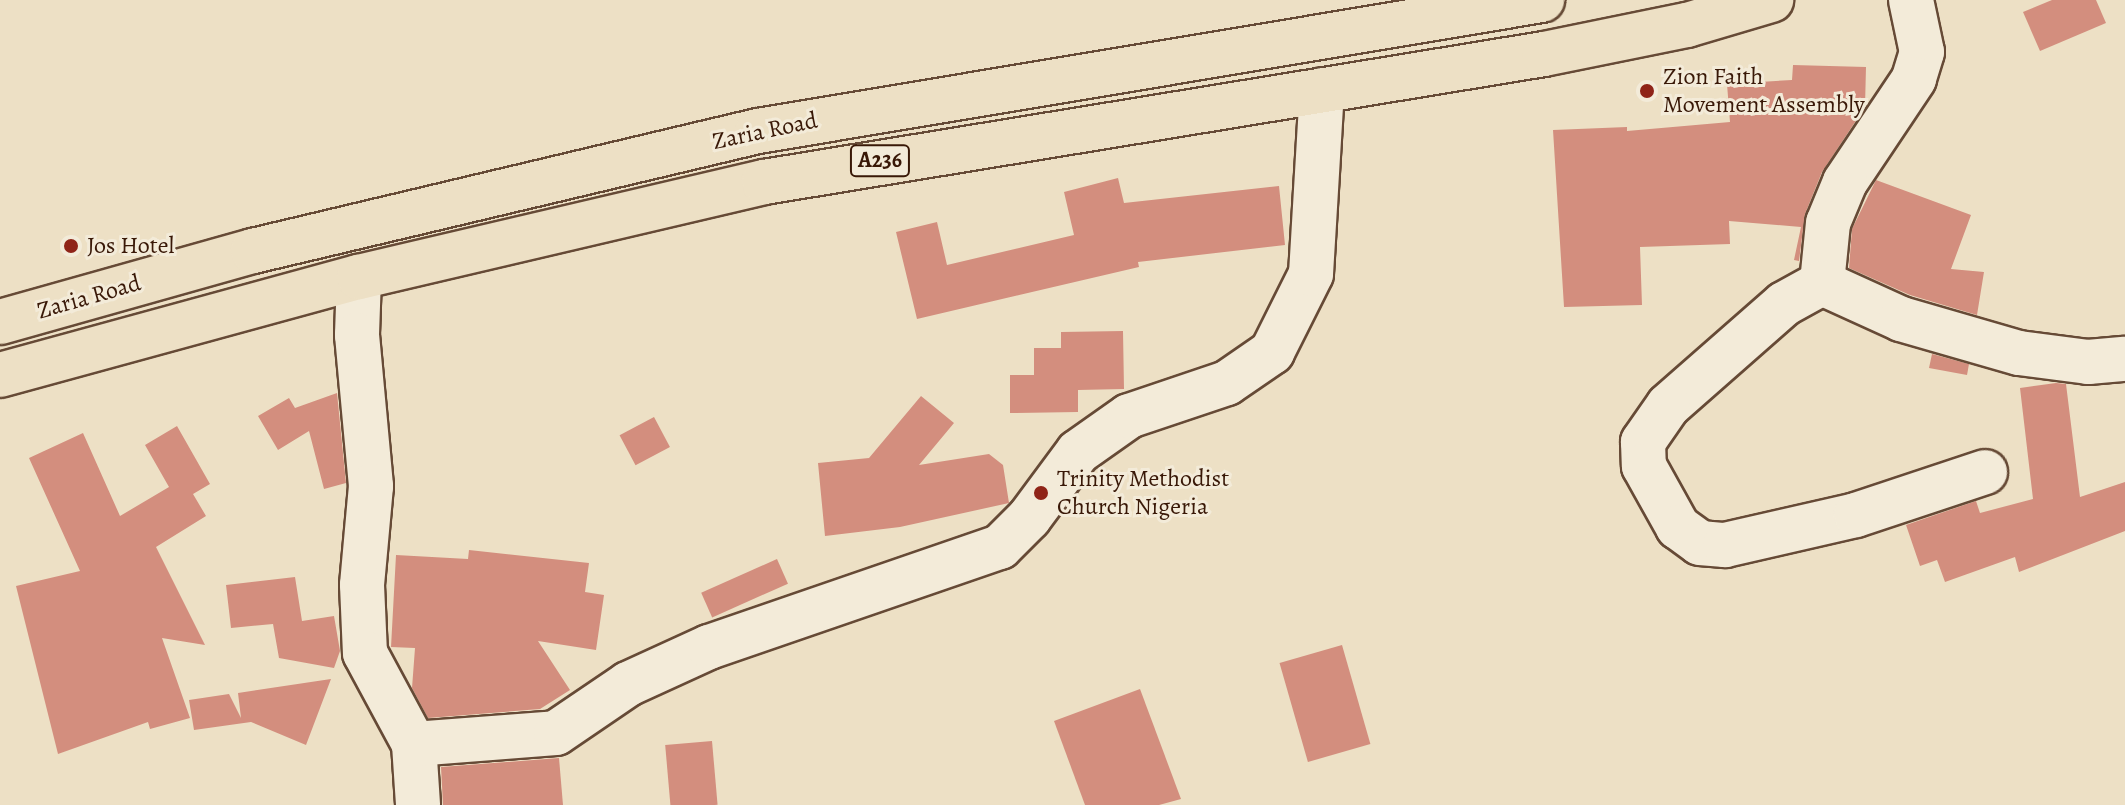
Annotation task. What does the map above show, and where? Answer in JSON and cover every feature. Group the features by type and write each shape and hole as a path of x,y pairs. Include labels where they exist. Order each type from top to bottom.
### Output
{"highway":[{"name":"Zaria Road","path":"0,322 253,251 758,131 1542,0"},
{"name":"A236","path":"0,375 129,336 359,277 764,182 1559,51 1687,25 1771,0"},
{"path":"117,289 129,336"}],"street":[{"path":"1822,283 1828,223 1845,182 1914,79 1922,52 1911,0"},
{"path":"414,744 556,733 628,684 709,647 1000,547 1029,518 1078,452 1129,416 1227,383 1272,352 1311,274 1322,90"},
{"path":"359,277 357,335 371,486 362,585 365,653 414,744 418,805"},
{"path":"1822,283 1901,319 2019,353 2088,362 2125,359"},
{"path":"1822,283 1784,304 1652,424 1643,442 1644,466 1678,527 1700,543 1762,541 1985,472"}],"building":[{"path":"2052,0 2096,0 2106,23 2040,51 2023,12"},
{"path":"1793,65 1866,67 1865,107 1822,172 1805,214 1799,261 1794,260 1801,227 1729,221 1730,244 1640,247 1642,305 1564,307 1553,130 1627,127 1627,131 1730,122 1727,84 1792,80"},
{"path":"1118,178 1124,203 1279,186 1285,245 1138,262 1139,267 917,319 896,232 937,222 947,265 1074,235 1064,192"},
{"path":"1876,180 1971,215 1951,269 1984,272 1977,315 1910,295 1849,268 1852,229"},
{"path":"1123,331 1124,389 1078,390 1078,412 1010,413 1010,375 1034,375 1034,348 1061,348 1061,332"},
{"path":"1932,354 1969,364 1967,375 1929,368"},
{"path":"2066,384 2080,497 2125,482 2125,531 2019,572 2015,557 1945,582 1937,560 1920,566 1906,525 1976,501 1980,513 2033,499 2020,388"},
{"path":"337,393 346,483 324,489 309,431 278,450 258,416 289,398 295,408"},
{"path":"921,396 954,423 919,465 989,454 1003,465 1009,503 900,527 825,536 818,463 869,458"},
{"path":"654,417 670,447 636,465 620,435"},
{"path":"177,426 210,484 193,494 206,516 156,547 205,645 162,638 190,718 150,729 148,722 58,754 16,586 80,571 29,458 83,433 120,516 169,487 145,445"},
{"path":"469,550 589,563 585,592 604,595 596,650 538,641 570,690 540,709 428,718 412,688 415,648 391,647 396,555 468,559"},
{"path":"777,559 788,584 712,617 701,593"},
{"path":"295,577 302,621 334,616 340,651 334,668 279,658 273,624 231,628 226,585"},
{"path":"1342,645 1370,744 1308,762 1280,663"},
{"path":"331,679 306,745 251,722 194,730 189,700 229,694 241,718 238,693"},
{"path":"1140,689 1181,799 1159,805 1085,805 1054,721"},
{"path":"712,741 718,805 670,805 665,745"},
{"path":"559,758 563,805 443,805 441,767"}],"place":[{"name":"Zion Faith Movement Assembly","path":"1647,91"},
{"name":"Jos Hotel","path":"71,246"},
{"name":"Trinity Methodist Church Nigeria","path":"1041,493"}]}
